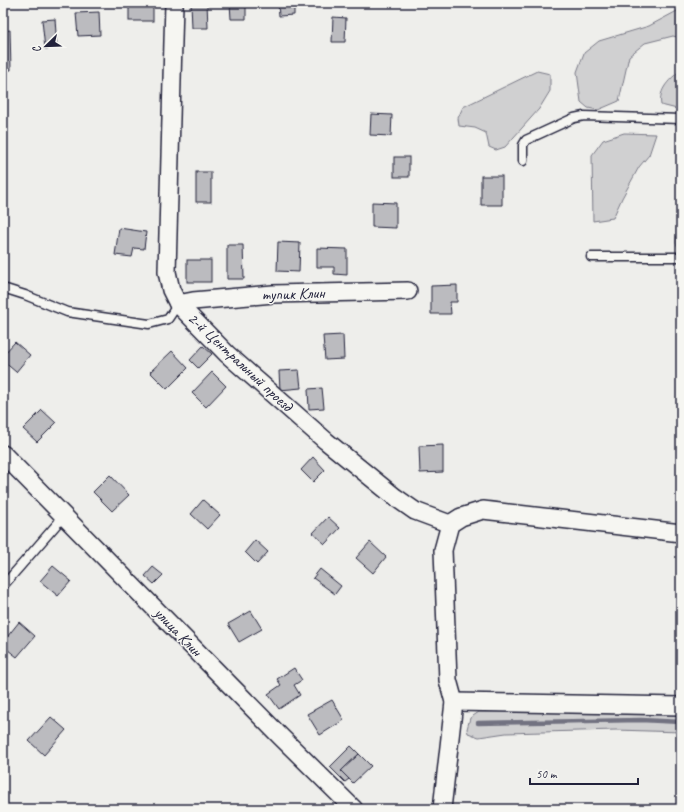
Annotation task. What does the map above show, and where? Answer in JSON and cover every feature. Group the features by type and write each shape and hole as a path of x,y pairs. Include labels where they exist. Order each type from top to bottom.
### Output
{"street":[{"name":"2-й Центральный проезд","path":"174,3 167,272 171,290 178,304 227,354 326,440 395,497 415,511 450,524"},
{"name":"тупик Клин","path":"178,304 193,301 273,294 408,292"},
{"name":"улица Клин","path":"3,454 281,737 354,809"},
{"path":"442,809 454,702 448,680 443,550 450,524 462,517 483,510 681,533"},
{"path":"454,702 681,706"}],"lane":[{"path":"523,161 524,145 526,140 574,118 584,116 681,119"},
{"path":"591,257 681,257"},
{"path":"3,288 25,294 67,312 149,324 168,319 178,304"},
{"path":"3,586 64,516"}],"shaded area":[{"path":"681,10 681,38 673,36 645,43 629,56 619,101 598,110 588,108 581,102 577,72 584,53 599,41 649,26"},
{"path":"681,70 681,108 677,109 661,105 661,94 663,89"},
{"path":"537,71 550,74 550,91 539,109 505,147 496,150 489,147 486,133 475,128 459,126 458,118 463,107"},
{"path":"624,133 656,134 649,155 639,167 613,218 593,221 592,155 603,140"},
{"path":"681,184 681,250 679,250 676,243 679,187"},
{"path":"553,711 681,713 681,732 616,730 506,733 479,737 468,733 467,729 470,718 479,712"}],"building":[{"path":"191,3 207,3 208,28 192,28"},
{"path":"230,3 246,3 246,19 231,19"},
{"path":"278,3 294,3 294,15 279,16"},
{"path":"129,4 153,4 153,21 129,21"},
{"path":"99,12 100,35 78,36 76,13"},
{"path":"333,17 346,18 345,42 332,42"},
{"path":"55,19 57,48 45,49 42,20"},
{"path":"10,30 11,70 3,70 3,31"},
{"path":"371,114 392,115 391,136 370,135"},
{"path":"394,157 409,157 409,177 394,177"},
{"path":"196,172 211,172 211,202 196,202"},
{"path":"481,176 502,176 502,205 481,205"},
{"path":"372,202 396,203 396,228 372,227"},
{"path":"119,228 146,232 144,249 134,248 132,257 115,255"},
{"path":"278,242 300,243 299,272 277,271"},
{"path":"227,245 243,245 244,279 227,279"},
{"path":"317,248 347,249 347,275 334,274 334,267 317,267"},
{"path":"187,260 211,260 211,282 187,282"},
{"path":"457,285 457,302 450,302 451,314 431,314 431,286"},
{"path":"343,335 344,359 325,360 323,336"},
{"path":"15,342 30,355 16,372 3,361 3,355"},
{"path":"203,346 212,354 198,368 190,360"},
{"path":"172,351 188,368 167,389 150,372"},
{"path":"299,370 301,388 280,390 279,371"},
{"path":"212,372 226,386 206,407 192,393"},
{"path":"322,388 324,408 309,409 308,389"},
{"path":"42,410 56,423 37,442 23,429"},
{"path":"443,445 443,472 420,473 419,446"},
{"path":"313,457 325,470 313,482 301,470"},
{"path":"110,475 129,495 112,511 93,492"},
{"path":"203,500 220,515 207,529 191,514"},
{"path":"328,517 340,528 325,544 313,533"},
{"path":"255,540 268,552 257,564 245,552"},
{"path":"370,542 386,557 373,573 356,558"},
{"path":"53,566 71,581 58,596 40,581"},
{"path":"153,567 163,575 154,584 145,576"},
{"path":"320,569 341,586 335,594 313,578"},
{"path":"251,611 262,629 239,642 228,624"},
{"path":"19,622 35,636 17,657 3,646 3,642"},
{"path":"294,668 302,680 294,685 300,695 279,709 268,694 281,685 277,679"},
{"path":"332,700 344,720 320,735 307,714"},
{"path":"51,717 66,730 44,755 29,741"},
{"path":"351,746 359,754 341,771 349,779 345,782 330,767"},
{"path":"359,754 371,766 353,783 341,771"}],"waterway":[{"path":"478,723 641,720 681,722"}]}
